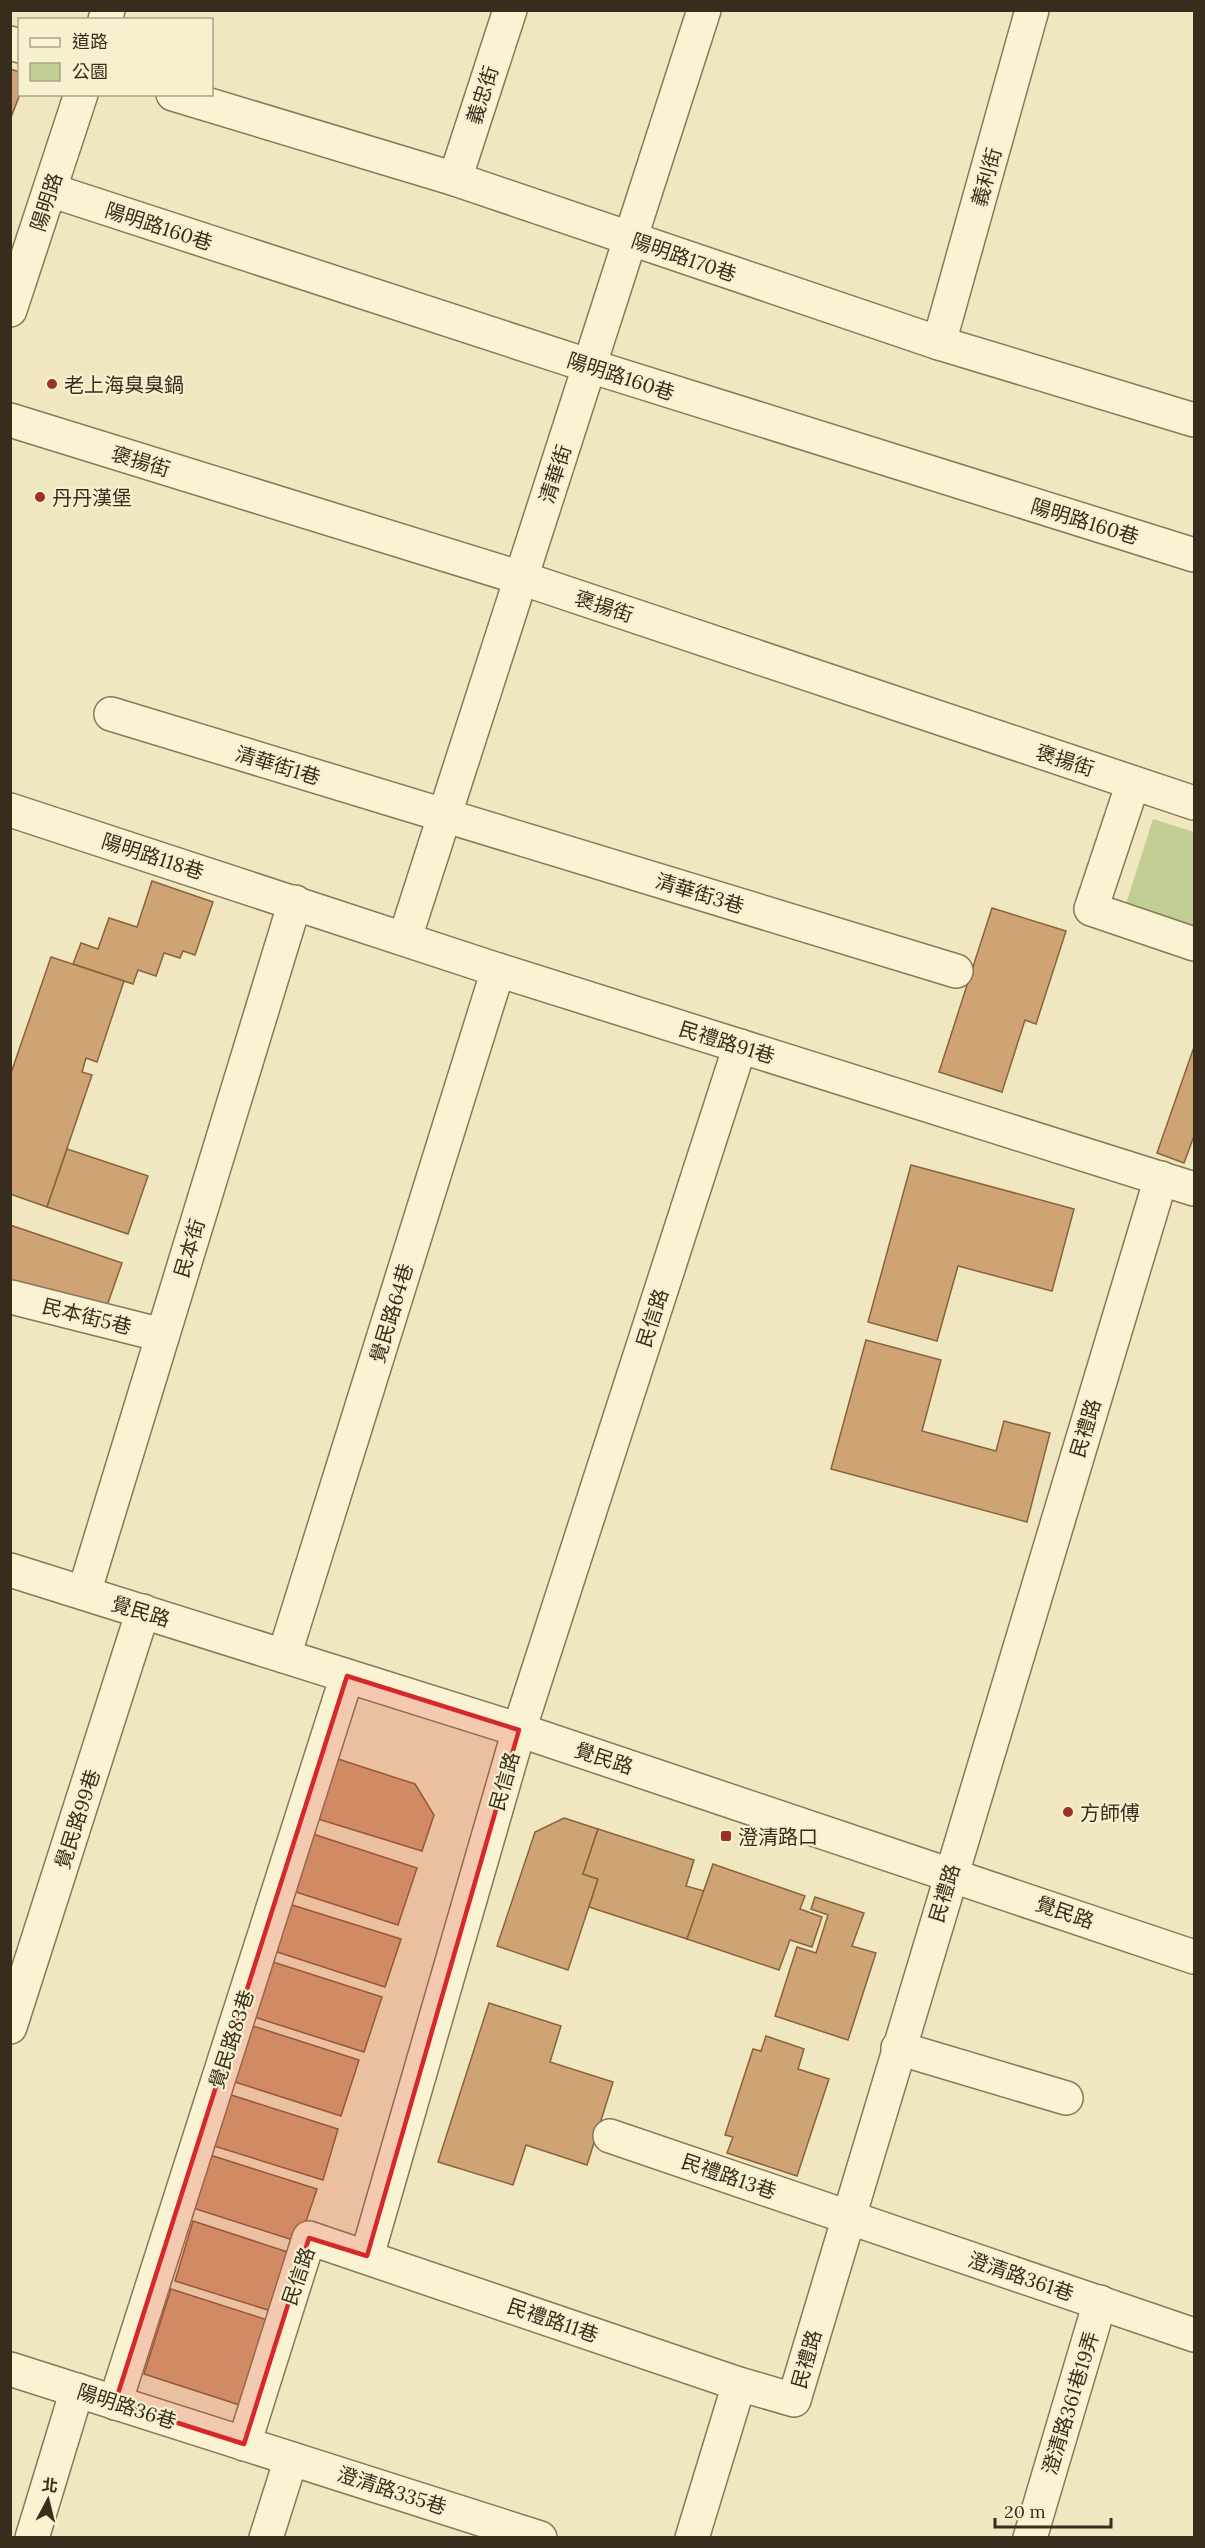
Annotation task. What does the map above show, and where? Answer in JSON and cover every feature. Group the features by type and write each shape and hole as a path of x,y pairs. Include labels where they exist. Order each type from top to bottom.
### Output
{"street":[{"name":"義忠街","path":"455,179 510,10"},
{"name":"清華街","path":"405,938 704,10"},
{"name":"義利街","path":"939,343 1032,10"},
{"name":"陽明路","path":"10,310 80,96"},
{"name":"陽明路170巷","path":"180,96 455,179 939,343 1194,420"},
{"name":"陽明路160巷","path":"50,190 590,366 1194,555"},
{"name":"褒揚街","path":"10,420 521,578 1194,803"},
{"name":"清華街1巷","path":"111,714 444,816"},
{"path":"1133,783 1091,909 1194,944"},
{"name":"陽明路118巷","path":"10,810 295,902"},
{"name":"清華街3巷","path":"444,816 956,971"},
{"name":"民禮路91巷","path":"295,902 498,970 1194,1189"},
{"name":"民本街","path":"84,1593 295,902"},
{"name":"覺民路64巷","path":"284,1656 498,970"},
{"name":"民信路","path":"244,2444 309,2238 367,2256 519,1730 740,1046"},
{"name":"民禮路","path":"739,2384 794,2400 950,1873 1161,1178"},
{"name":"民本街5巷","path":"11,1297 162,1335"},
{"name":"覺民路","path":"10,1570 519,1730 950,1873 1194,1957"},
{"name":"覺民路99巷","path":"10,2027 143,1611"},
{"name":"覺民路83巷","path":"115,2403 347,1676"},
{"path":"898,2048 1066,2098"},
{"name":"民禮路13巷","path":"610,2136 848,2217"},
{"name":"澄清路361巷","path":"848,2217 1194,2335"},
{"name":"民禮路11巷","path":"367,2256 739,2384"},
{"name":"澄清路361巷19弄","path":"1030,2538 1100,2302"},
{"name":"陽明路36巷","path":"10,2369 244,2444"},
{"path":"692,2538 739,2384"},
{"path":"32,2538 77,2390"},
{"name":"澄清路335巷","path":"244,2444 540,2538"},
{"path":"266,2538 291,2458"}],"highlighted area":[{"path":"347,1676 519,1730 367,2256 309,2238 244,2444 115,2403"}],"green space":[{"path":"1153,819 1194,832 1194,926 1126,904"}],"building":[{"path":"10,69 18,71 19,96 10,120"},
{"path":"152,881 213,902 195,955 183,951 180,958 164,953 156,976 138,970 133,984 73,964 81,943 98,949 109,918 137,927"},
{"path":"992,908 1066,931 1036,1024 1025,1020 1002,1092 939,1072"},
{"path":"51,957 124,981 97,1062 86,1058 82,1072 92,1075 47,1207 10,1194 10,1076"},
{"path":"1194,1047 1194,1136 1184,1163 1157,1153"},
{"path":"67,1149 148,1176 128,1234 47,1207"},
{"path":"911,1165 1074,1209 1052,1291 958,1266 937,1341 868,1322"},
{"path":"10,1225 122,1263 103,1317 10,1288"},
{"path":"866,1340 941,1360 922,1431 996,1451 1004,1421 1050,1433 1027,1522 831,1469"},
{"path":"338,1759 415,1784 434,1815 422,1851 318,1819"},
{"path":"564,1818 598,1829 583,1874 598,1879 568,1970 497,1946 535,1832"},
{"path":"598,1829 694,1860 686,1886 704,1891 687,1939 589,1907 598,1879 583,1874"},
{"path":"313,1834 417,1868 398,1925 296,1892"},
{"path":"713,1864 805,1896 800,1909 822,1917 812,1947 790,1940 779,1970 687,1939"},
{"path":"815,1897 864,1913 852,1946 876,1953 848,2040 775,2016 797,1947 816,1953 828,1915 811,1909"},
{"path":"289,1904 401,1939 385,1987 274,1951"},
{"path":"273,1962 382,1997 364,2052 254,2017"},
{"path":"489,2003 561,2026 550,2062 613,2082 587,2165 526,2145 513,2185 438,2162"},
{"path":"253,2026 359,2060 341,2116 235,2082"},
{"path":"766,2036 804,2049 798,2069 829,2079 797,2176 727,2153 733,2137 725,2135 753,2049 761,2051"},
{"path":"228,2094 338,2129 323,2180 211,2145"},
{"path":"210,2155 317,2189 299,2242 193,2208"},
{"path":"193,2221 300,2256 281,2314 175,2281"},
{"path":"171,2289 283,2325 255,2410 144,2374"}],"place":[{"name":"老上海臭臭鍋","path":"52,384"},
{"name":"丹丹漢堡","path":"40,497"},
{"name":"方師傅","path":"1068,1812"},
{"name":"澄清路口","path":"726,1836"}]}
